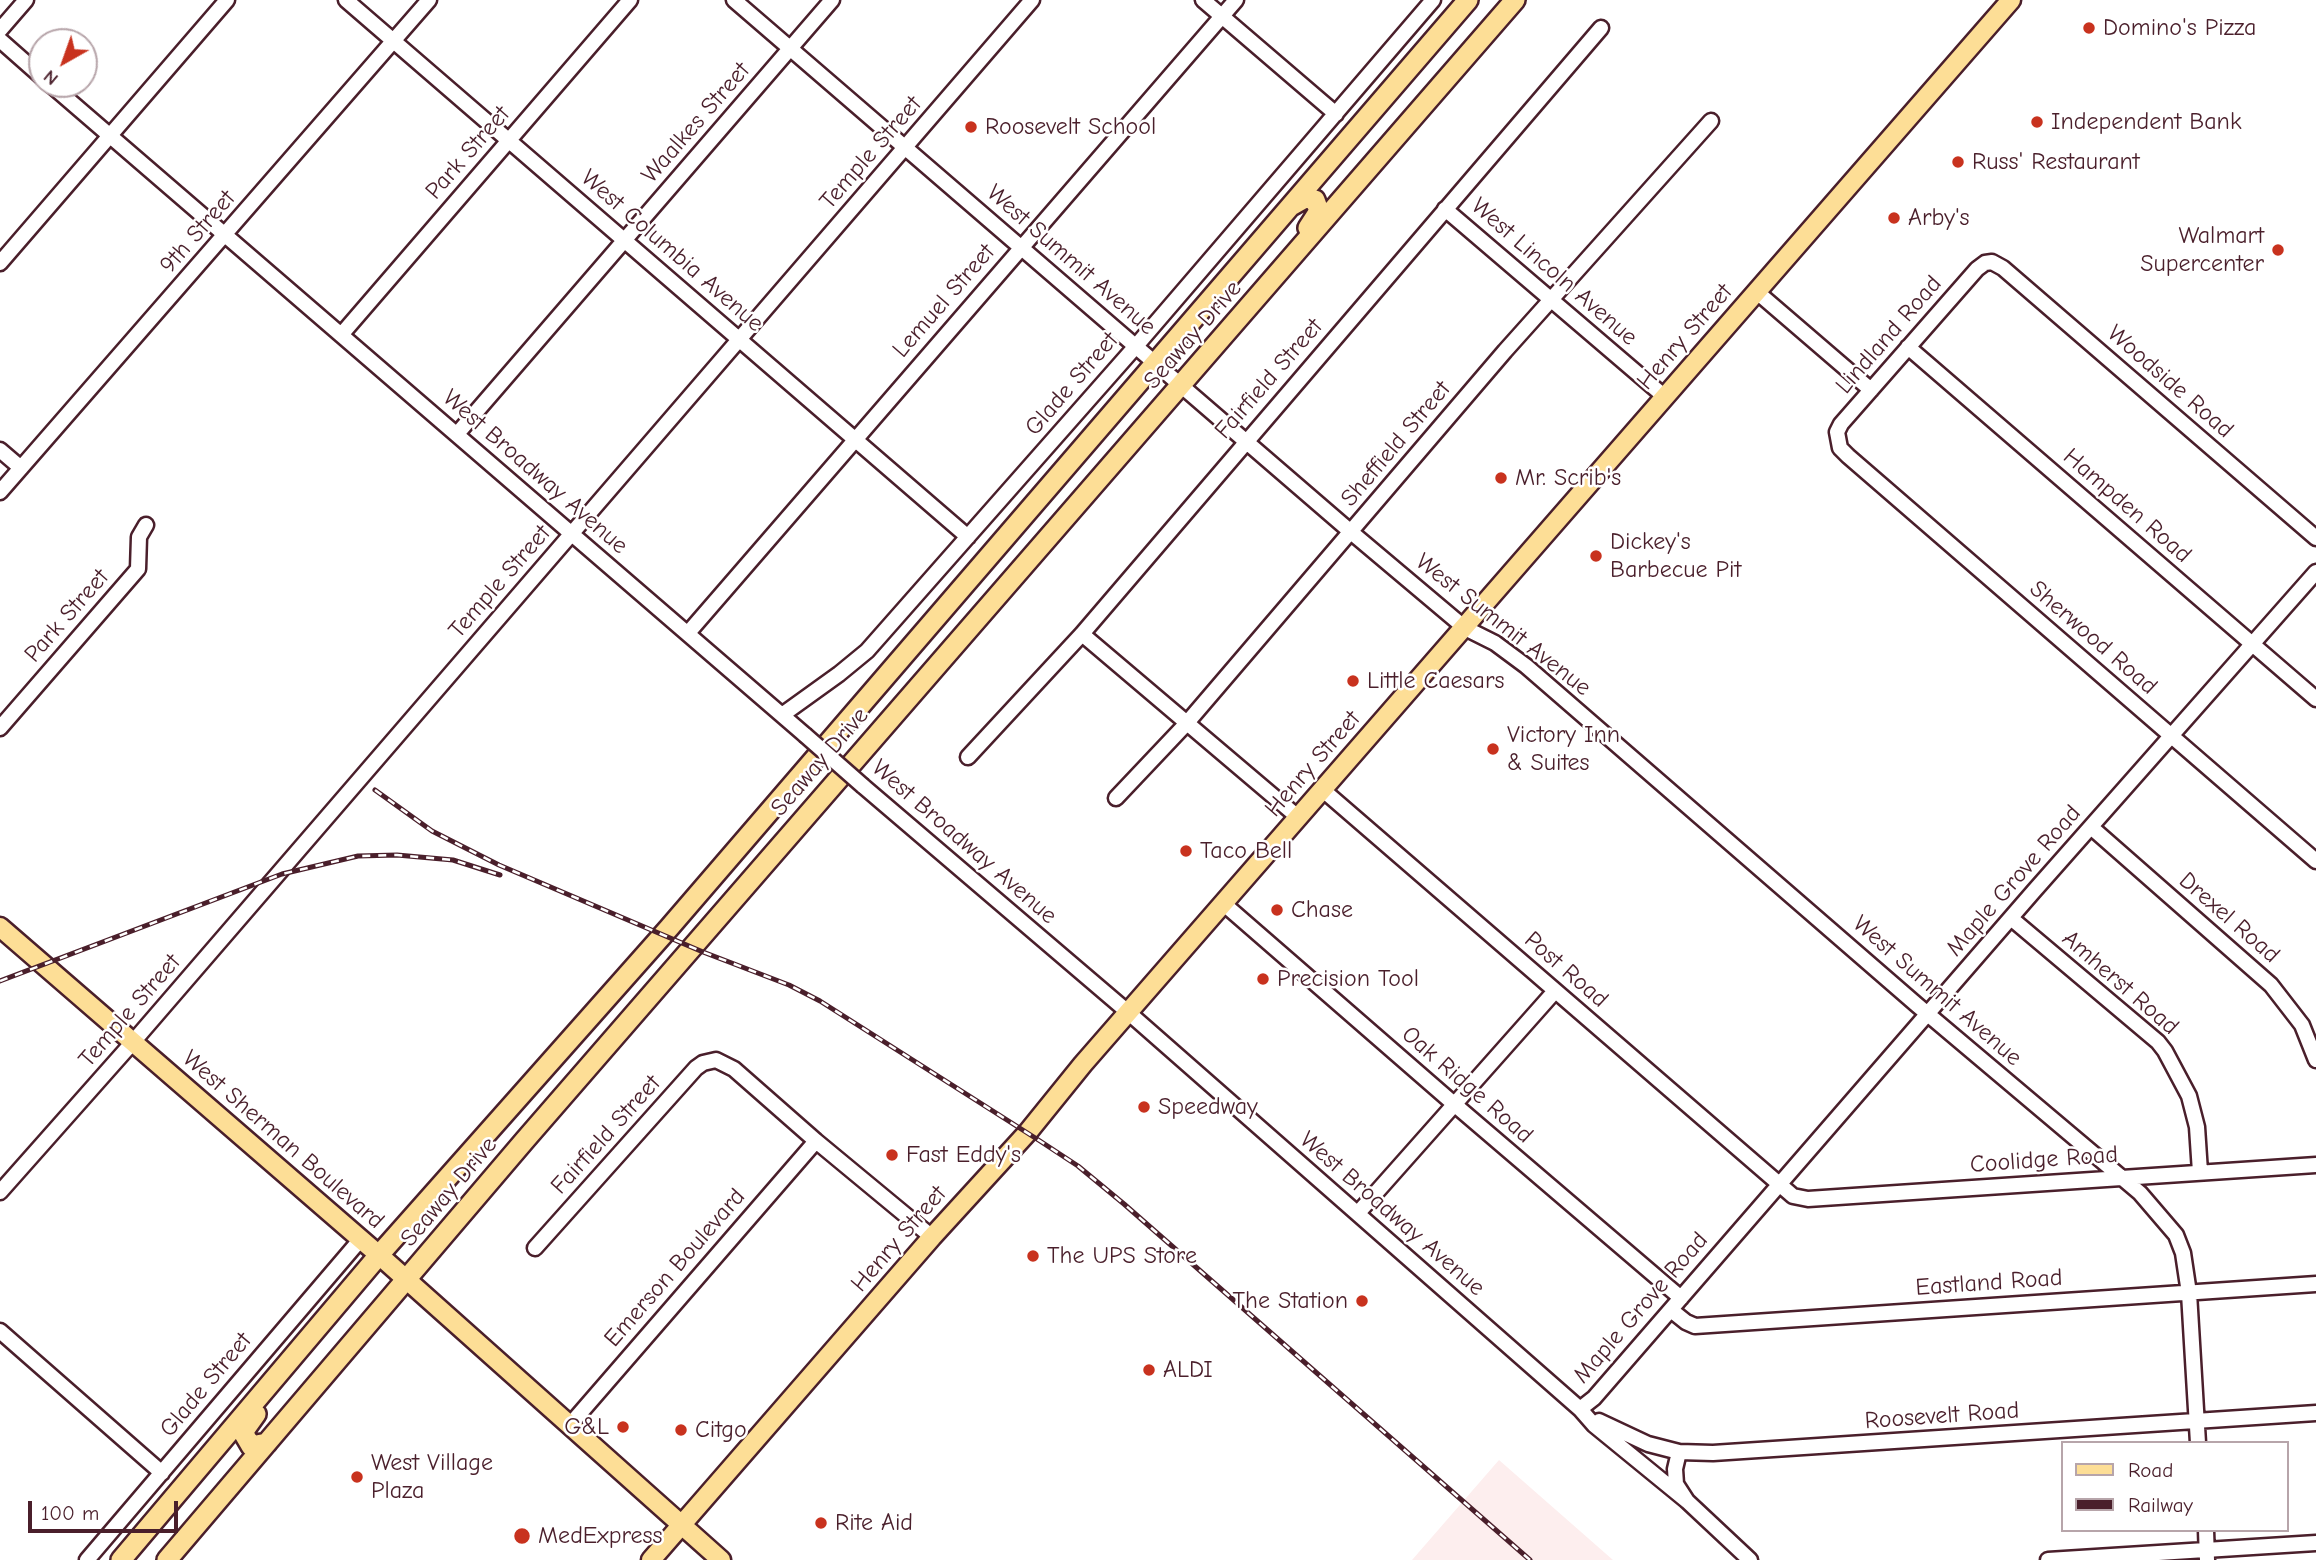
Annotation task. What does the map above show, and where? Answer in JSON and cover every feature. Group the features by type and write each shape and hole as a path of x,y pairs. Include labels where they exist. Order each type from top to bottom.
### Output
{"highway":[{"name":"Seaway Drive","path":"121,1560 375,1262 1158,364 1468,0"},
{"name":"Seaway Drive","path":"167,1560 525,1140 1515,0"},
{"path":"1203,360 1215,335 1306,230 1319,211 1315,200 1309,198 1291,205"},
{"path":"1039,548 1024,543 1023,530 1158,364"},
{"path":"422,1262 429,1242 538,1110 537,1101 531,1097 516,1102"},
{"path":"267,1443 251,1446 244,1434 246,1428 361,1291 375,1262"}],"main road":[{"name":"Henry Street","path":"651,1560 932,1237 1028,1132 2011,0"},
{"name":"West Sherman Boulevard","path":"0,927 360,1240 375,1262 406,1282 721,1560"}],"street":[{"path":"0,30 26,0"},
{"path":"0,263 227,0"},
{"name":"West Columbia Avenue","path":"346,0 968,537"},
{"name":"9th Street","path":"0,492 429,0"},
{"name":"Park Street","path":"341,335 630,0"},
{"name":"West Summit Avenue","path":"734,0 1351,532 1465,628 1495,643 1525,666 2147,1200 2176,1235 2183,1253 2189,1293 2198,1441"},
{"name":"Waalkes Street","path":"457,434 832,0"},
{"name":"Temple Street","path":"0,1192 133,1042 1032,0"},
{"path":"1203,0 1336,114"},
{"name":"Lemuel Street","path":"688,633 1236,0"},
{"name":"Glade Street","path":"782,715 867,652 1136,346 1433,0"},
{"name":"Fairfield Street","path":"968,757 1082,634 1601,28"},
{"path":"0,40 28,65"},
{"name":"West Broadway Avenue","path":"66,98 1129,1013 1594,1424 1687,1501 1750,1560"},
{"name":"Sheffield Street","path":"1116,798 1186,724 1504,351 1552,301 1710,121"},
{"name":"West Lincoln Avenue","path":"1445,209 1665,397"},
{"name":"Lindland Road","path":"1840,448 1837,432 1841,424 1977,269 1992,262"},
{"name":"Woodside Road","path":"1992,262 2003,268 2316,538"},
{"path":"1757,292 1871,390"},
{"name":"Hampden Road","path":"1908,347 2316,699"},
{"name":"Sherwood Road","path":"1840,448 2316,861"},
{"path":"0,450 21,468"},
{"name":"Park Street","path":"0,728 138,569 139,537 146,525"},
{"name":"Maple Grove Road","path":"1580,1409 1594,1398 2316,572"},
{"path":"1082,634 1299,818"},
{"name":"Post Road","path":"1323,790 1779,1185"},
{"name":"Drexel Road","path":"2091,827 2271,985 2302,1025 2316,1060"},
{"name":"Oak Ridge Road","path":"1224,904 1681,1298"},
{"name":"Amherst Road","path":"2012,919 2158,1042 2165,1051 2189,1096 2197,1127 2200,1172"},
{"path":"1358,1213 1555,991"},
{"name":"Fairfield Street","path":"535,1248 703,1063 716,1060 734,1069 816,1141"},
{"path":"816,1141 932,1237"},
{"name":"Emerson Boulevard","path":"569,1426 816,1141"},
{"name":"Coolidge Road","path":"1779,1185 1793,1196 1808,1199 2316,1165"},
{"name":"Glade Street","path":"87,1560 360,1240"},
{"name":"Eastland Road","path":"1671,1310 1695,1326 2316,1284"},
{"path":"0,1331 162,1474"},
{"name":"Roosevelt Road","path":"1580,1409 1621,1433 1679,1452 1740,1452 2316,1413"},
{"name":"West Broadway Avenue","path":"1679,1452 1675,1469 1676,1484 1687,1501"},
{"path":"2206,1532 2208,1555"},
{"path":"2048,1560 2208,1555 2316,1543"}],"shaded area":[{"path":"1499,1460 1613,1560 1412,1560"}],"railway":[{"path":"375,790 432,831 499,865 703,952 789,985 820,1001 1078,1166 1530,1560"},
{"path":"0,981 282,874 358,856 397,855 453,860 500,875"}],"place":[{"name":"Domino's Pizza","path":"2089,28"},
{"name":"Independent Bank","path":"2037,122"},
{"name":"Roosevelt School","path":"971,127"},
{"name":"Russ' Restaurant","path":"1958,162"},
{"name":"Arby's","path":"1894,218"},
{"name":"Walmart Supercenter","path":"2278,250"},
{"name":"Mr. Scrib's","path":"1501,478"},
{"name":"Dickey's Barbecue Pit","path":"1596,556"},
{"name":"Little Caesars","path":"1353,681"},
{"name":"Victory Inn & Suites","path":"1493,749"},
{"name":"Taco Bell","path":"1186,851"},
{"name":"Chase","path":"1277,910"},
{"name":"Precision Tool","path":"1263,979"},
{"name":"Speedway","path":"1144,1107"},
{"name":"Fast Eddy's","path":"892,1155"},
{"name":"The UPS Store","path":"1033,1256"},
{"name":"The Station","path":"1362,1301"},
{"name":"ALDI","path":"1149,1370"},
{"name":"G&L","path":"623,1427"},
{"name":"Citgo","path":"681,1430"},
{"name":"West Village Plaza","path":"357,1477"},
{"name":"Rite Aid","path":"821,1523"},
{"name":"MedExpress","path":"522,1536"}]}
